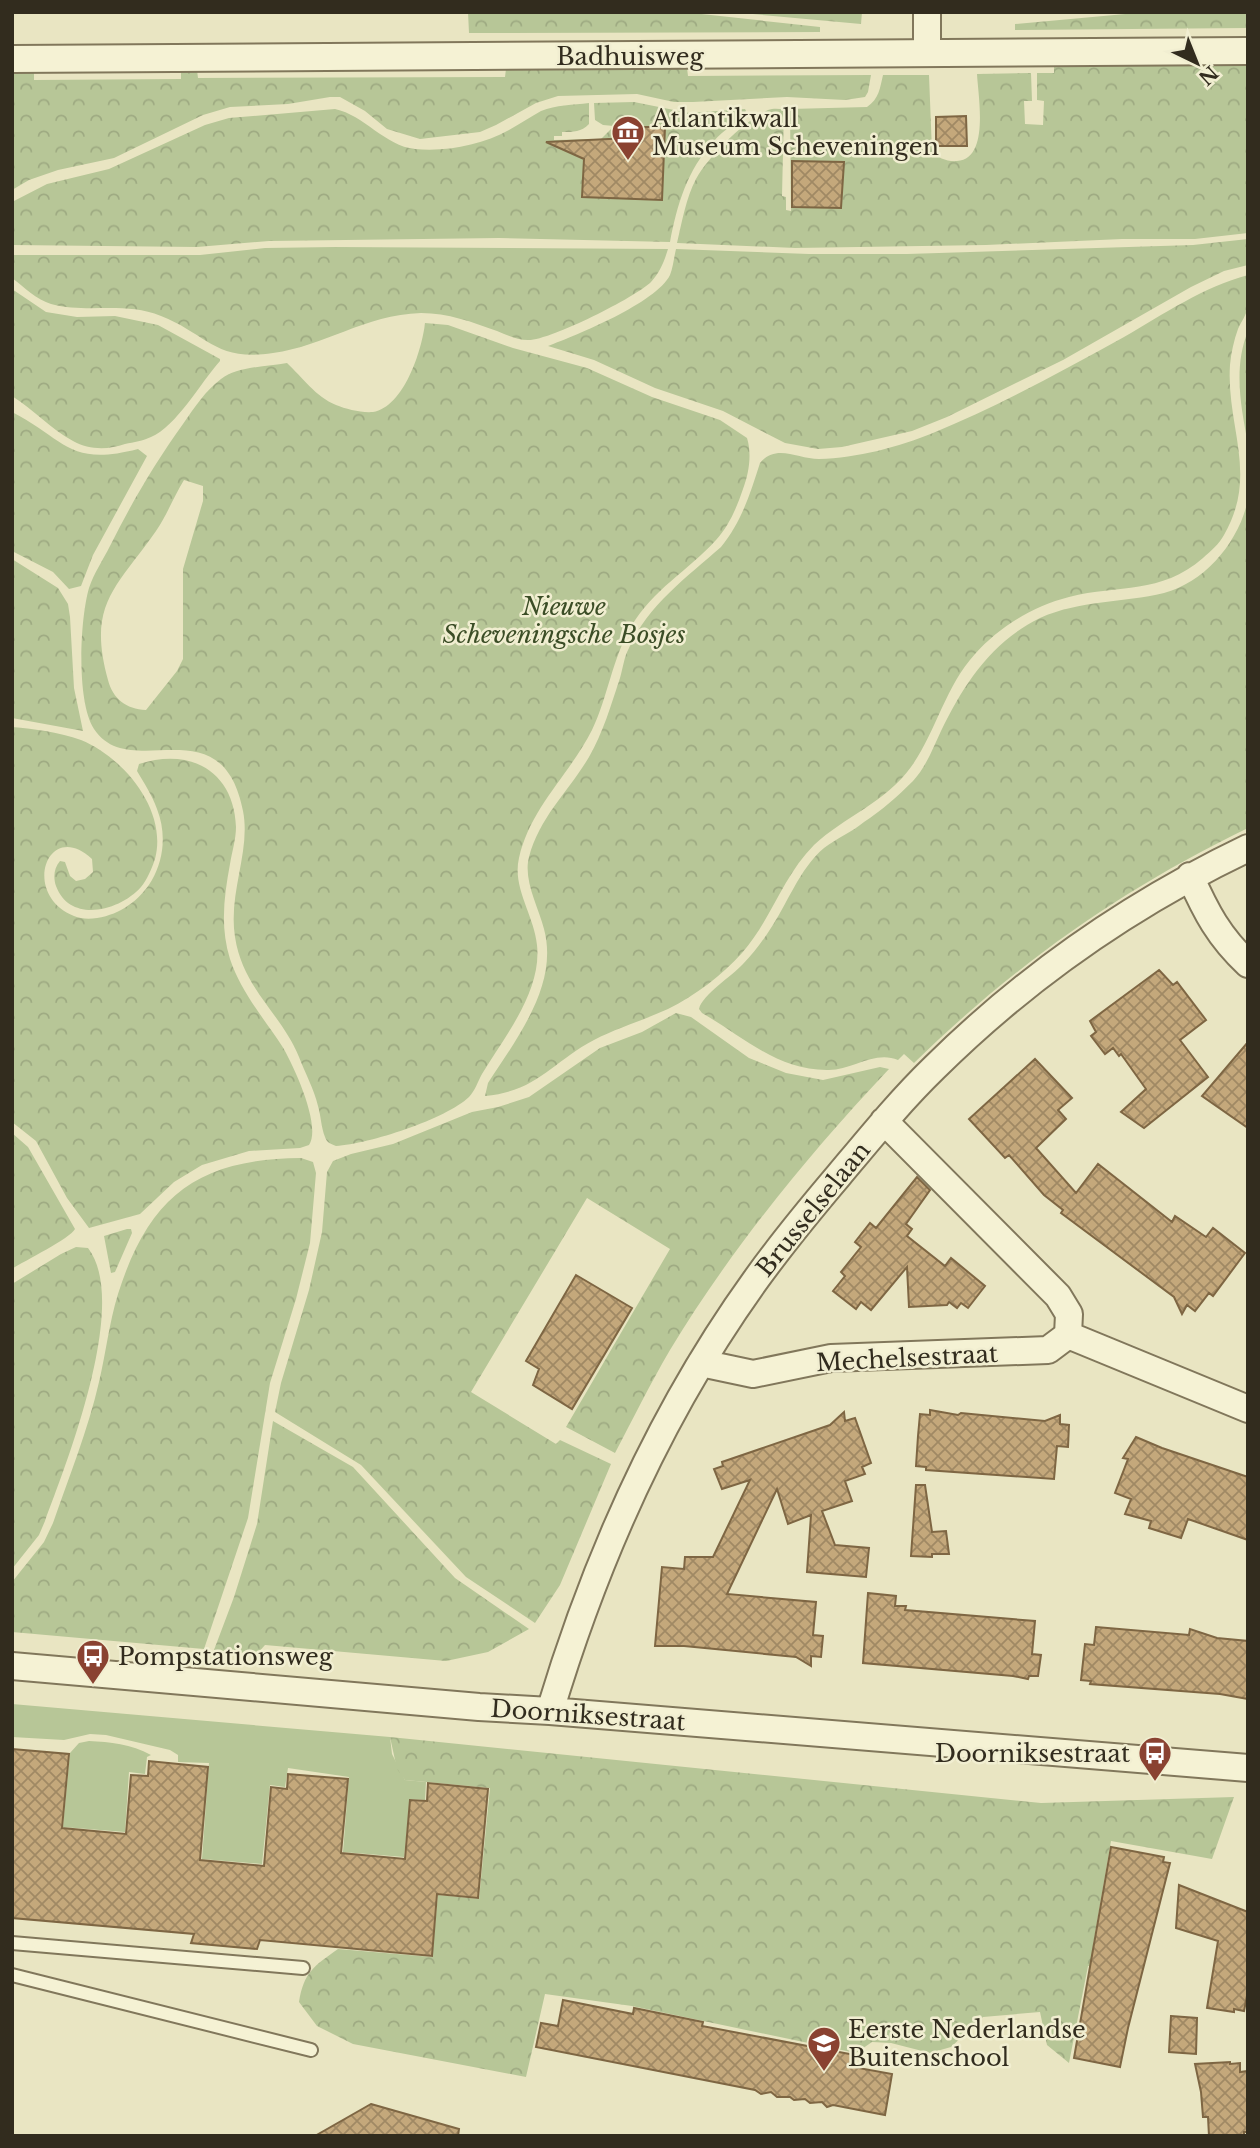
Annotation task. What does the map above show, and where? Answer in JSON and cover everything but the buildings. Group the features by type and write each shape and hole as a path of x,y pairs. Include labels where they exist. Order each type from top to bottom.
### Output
{"street":[{"path":"927,12 927,53"},
{"name":"Badhuisweg","path":"12,59 1248,51"},
{"name":"Brusselselaan","path":"550,1711 566,1655 640,1472 701,1363 755,1280 784,1242 884,1121 934,1068 1026,986 1079,947 1190,876 1248,848"},
{"path":"1190,876 1207,915 1228,945 1248,964"},
{"path":"884,1121 1058,1296 1069,1314 1068,1335 1248,1409"},
{"name":"Mechelsestraat","path":"701,1363 753,1374 831,1358 1048,1350 1068,1335"},
{"name":"Doorniksestraat","path":"12,1665 466,1706 1248,1768"}],"lane":[{"path":"12,1943 303,1968"},
{"path":"12,1975 311,2050"}],"green space":[{"path":"468,12 683,12 820,27 820,32 469,33"},
{"path":"730,12 862,12 861,24"},
{"path":"1147,12 1248,12 1248,28 1015,30 1015,24"},
{"path":"1248,63 1248,233 1195,239 986,245 795,248 677,243 690,194 702,170 738,131 770,109 784,109 782,196 786,197 786,210 791,211 790,109 867,107 877,97 883,75 929,75 932,151 940,158 957,161 967,158 974,150 978,138 980,111 977,74 1031,73 1032,101 1024,101 1025,124 1043,125 1044,101 1037,100 1037,73 1054,73 1054,65"},
{"path":"687,68 688,76 871,75 865,97 845,100 787,97 674,102 637,94 558,96 536,103 480,132 420,139 387,129 365,111 340,97 288,104 230,107 203,115 114,158 58,170 29,180 12,190 12,70 34,70 34,80 181,79 181,70 197,70 198,78 505,77 506,69"},
{"path":"634,102 689,113 746,111 705,152 690,176 680,201 670,242 499,238 269,241 197,247 12,245 12,202 47,184 109,169 205,125 229,118 335,109 356,117 384,137 404,147 439,149 487,140 547,109 589,103 589,124 577,131 562,132 562,136 554,136 554,140 601,139 614,126 603,125 595,120 594,103"},
{"path":"1248,239 1248,265 1224,271 1191,287 1063,360 947,417 912,431 842,447 818,449 785,443 723,411 655,388 594,360 548,346 615,317 649,296 662,286 670,275 676,249 809,254 907,254 1193,245"},
{"path":"265,248 668,249 657,274 642,289 592,317 539,338 520,339 460,319 421,313 381,319 310,344 253,355 224,350 177,323 147,312 51,304 12,278 12,255 200,255"},
{"path":"1248,275 1247,309 1237,333 1230,365 1232,409 1239,450 1239,491 1234,513 1215,547 1187,570 1171,578 1069,597 1042,606 1006,626 984,644 965,667 911,767 890,790 826,835 803,857 761,927 726,969 678,1004 594,1040 532,1082 503,1093 485,1096 488,1083 532,1010 546,970 544,929 528,875 529,857 534,842 548,816 594,748 610,709 626,655 637,633 657,605 721,547 745,507 760,463 773,454 819,459 848,456 877,451 920,438 1030,388 1200,294"},
{"path":"12,289 46,312 77,317 115,316 158,325 220,361 179,414 160,432 145,440 112,447 99,448 79,444 57,431 12,396"},
{"name":"Nieuwe Scheveningsche Bosjes","path":"425,323 448,325 513,348 587,368 652,397 720,420 747,438 749,464 738,503 721,535 660,591 631,627 619,652 592,730 541,807 524,840 519,858 518,880 537,945 534,979 511,1029 473,1092 458,1105 426,1122 367,1141 336,1146 326,1139 314,1093 291,1041 254,986 239,955 235,937 234,904 245,826 232,779 216,760 196,752 130,750 110,744 94,729 84,700 82,680 83,619 91,582 135,498 200,400 216,383 236,372 287,363 316,392 336,405 373,412 394,400 410,376","holes":["184,480 203,486 203,501 183,569 183,659 177,671 146,710 132,708 121,702 110,687 102,654 103,614 118,583 160,525"]},
{"path":"1248,331 1248,444 1241,402 1240,373 1243,345"},
{"path":"12,412 57,441 82,453 115,454 138,449 147,456 93,555 81,586 69,589 53,572 12,551"},
{"path":"1248,499 1248,828 1157,877 1071,932 991,994 914,1063 904,1054 898,1060 881,1057 829,1070 794,1065 762,1051 702,1013 699,1009 706,998 743,964 760,944 815,857 829,844 883,808 918,776 959,697 993,652 1023,628 1055,612 1164,593 1194,579 1219,557 1229,544 1244,514"},
{"path":"12,559 58,588 68,604 74,688 83,731 12,718"},
{"path":"12,727 64,735 97,748 126,772 139,787 155,822 155,859 147,877 132,895 109,907 84,909 72,906 63,898 55,879 55,870 60,861 65,862 70,876 76,881 85,879 93,872 92,859 76,849 63,848 53,853 46,864 44,877 48,892 57,906 80,918 98,918 121,910 144,892 158,867 162,853 161,823 153,799 137,771 139,764 175,759 192,762 206,768 218,778 227,791 236,827 225,900 227,947 240,982 282,1046 299,1080 312,1124 309,1145 249,1151 202,1165 174,1182 140,1214 89,1228 67,1198 36,1141 12,1122"},
{"path":"676,1013 691,1017 749,1058 786,1073 823,1080 880,1067 889,1069 800,1169 745,1239 670,1350 615,1453 566,1427 670,1249 587,1198 471,1392 556,1444 560,1440 611,1464 560,1585 535,1623 466,1577 361,1465 275,1412 322,1232 327,1172 333,1161 351,1154 393,1144 472,1112 529,1097 600,1048 642,1032"},
{"path":"12,1133 28,1147 75,1229 56,1244 12,1269"},
{"path":"301,1158 313,1162 316,1173 310,1243 270,1383 248,1518 204,1649 12,1632 12,1582 44,1542 53,1523 95,1400 118,1294 145,1232 162,1208 182,1190 206,1176 233,1166 265,1160"},
{"path":"131,1229 132,1233 115,1272 111,1273 104,1236"},
{"path":"76,1247 88,1248 99,1273 102,1305 99,1343 79,1423 45,1521 39,1535 12,1569 12,1284"},
{"path":"273,1421 353,1467 455,1578 529,1629 488,1652 446,1661 265,1645 257,1654 214,1650 257,1524"},
{"path":"12,1704 390,1737 392,1754 405,1780 426,1782 425,1800 410,1799 404,1857 343,1852 349,1777 288,1768 285,1787 270,1785 262,1864 202,1859 209,1763 178,1762 178,1755 170,1750 106,1735 90,1734 64,1740 12,1737"},
{"path":"390,1737 1041,1803 1234,1797 1212,1859 1111,1841 1093,1945 1103,1948 1099,1967 1088,1966 1069,2063 1047,2045 1040,2012 983,2017 951,2047 930,2053 891,2043 872,2042 856,2053 632,2006 545,1994 526,2077 353,2044 317,2026 299,2002 304,1983 311,1971 338,1949 432,1957 438,1895 479,1899 490,1788 405,1780 397,1769"},
{"path":"89,1741 128,1746 151,1755 147,1757 145,1774 129,1772 125,1832 63,1827 70,1753 79,1743"}],"place":[{"name":"Atlantikwall Museum Scheveningen","path":"628,162"},
{"name":"Pompstationsweg","path":"93,1686"},
{"name":"Doorniksestraat","path":"1155,1783"},
{"name":"Eerste Nederlandse Buitenschool","path":"824,2073"}]}
